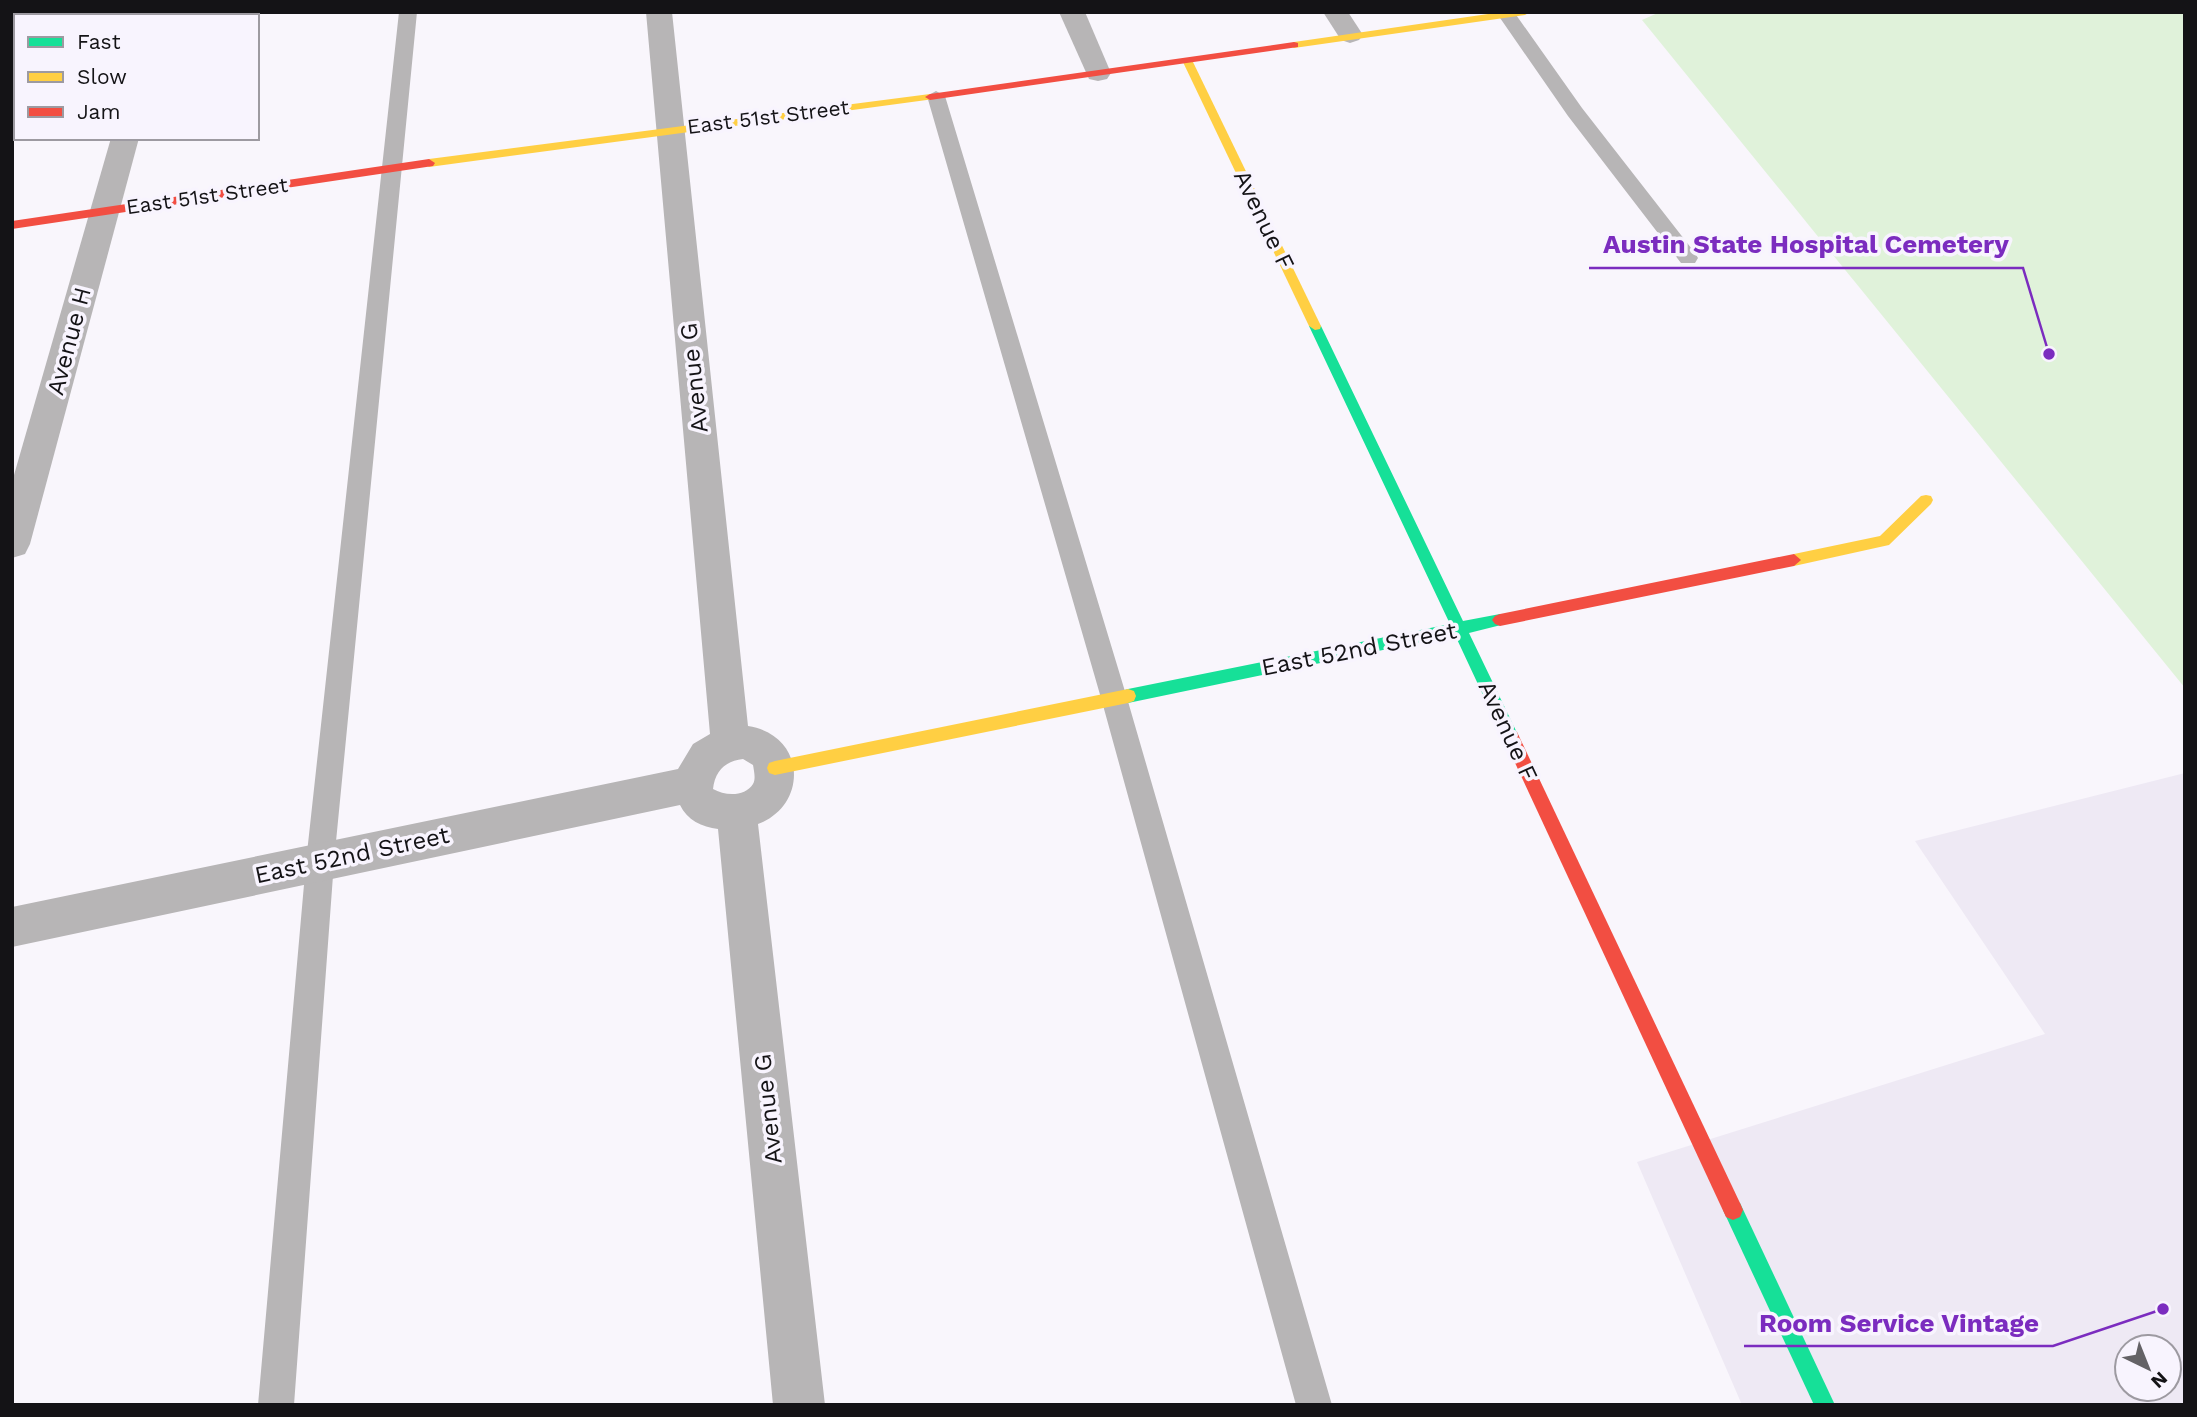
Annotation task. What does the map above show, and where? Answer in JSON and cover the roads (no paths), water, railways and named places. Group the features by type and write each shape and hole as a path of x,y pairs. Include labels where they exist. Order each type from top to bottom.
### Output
{"street":[{"name":"Avenue G","path":"659,12 730,743"},
{"path":"1072,12 1098,73"},
{"path":"1335,12 1350,35"},
{"name":"East 51st Street","path":"12,225 393,168 936,96 1516,13"},
{"name":"Avenue F","path":"1187,60 1460,629 1825,1405"},
{"name":"Avenue H","path":"12,544 124,140"},
{"name":"East 52nd Street","path":"775,768 1884,541 1926,500"},
{"path":"730,743 755,744 772,757 775,768 771,791 762,801 737,814 723,814 702,805 695,796 695,774 708,754 730,743"},
{"name":"East 52nd Street","path":"12,927 693,784"},
{"name":"Avenue G","path":"737,814 799,1405"}],"lane":[{"path":"276,1405 320,862 408,12"},
{"path":"1516,13 1575,112 1688,258"},
{"path":"936,96 1114,698 1314,1405"}],"place":[{"name":"Austin State Hospital Cemetery","path":"2049,354"},
{"name":"Room Service Vintage","path":"2163,1309"}]}
